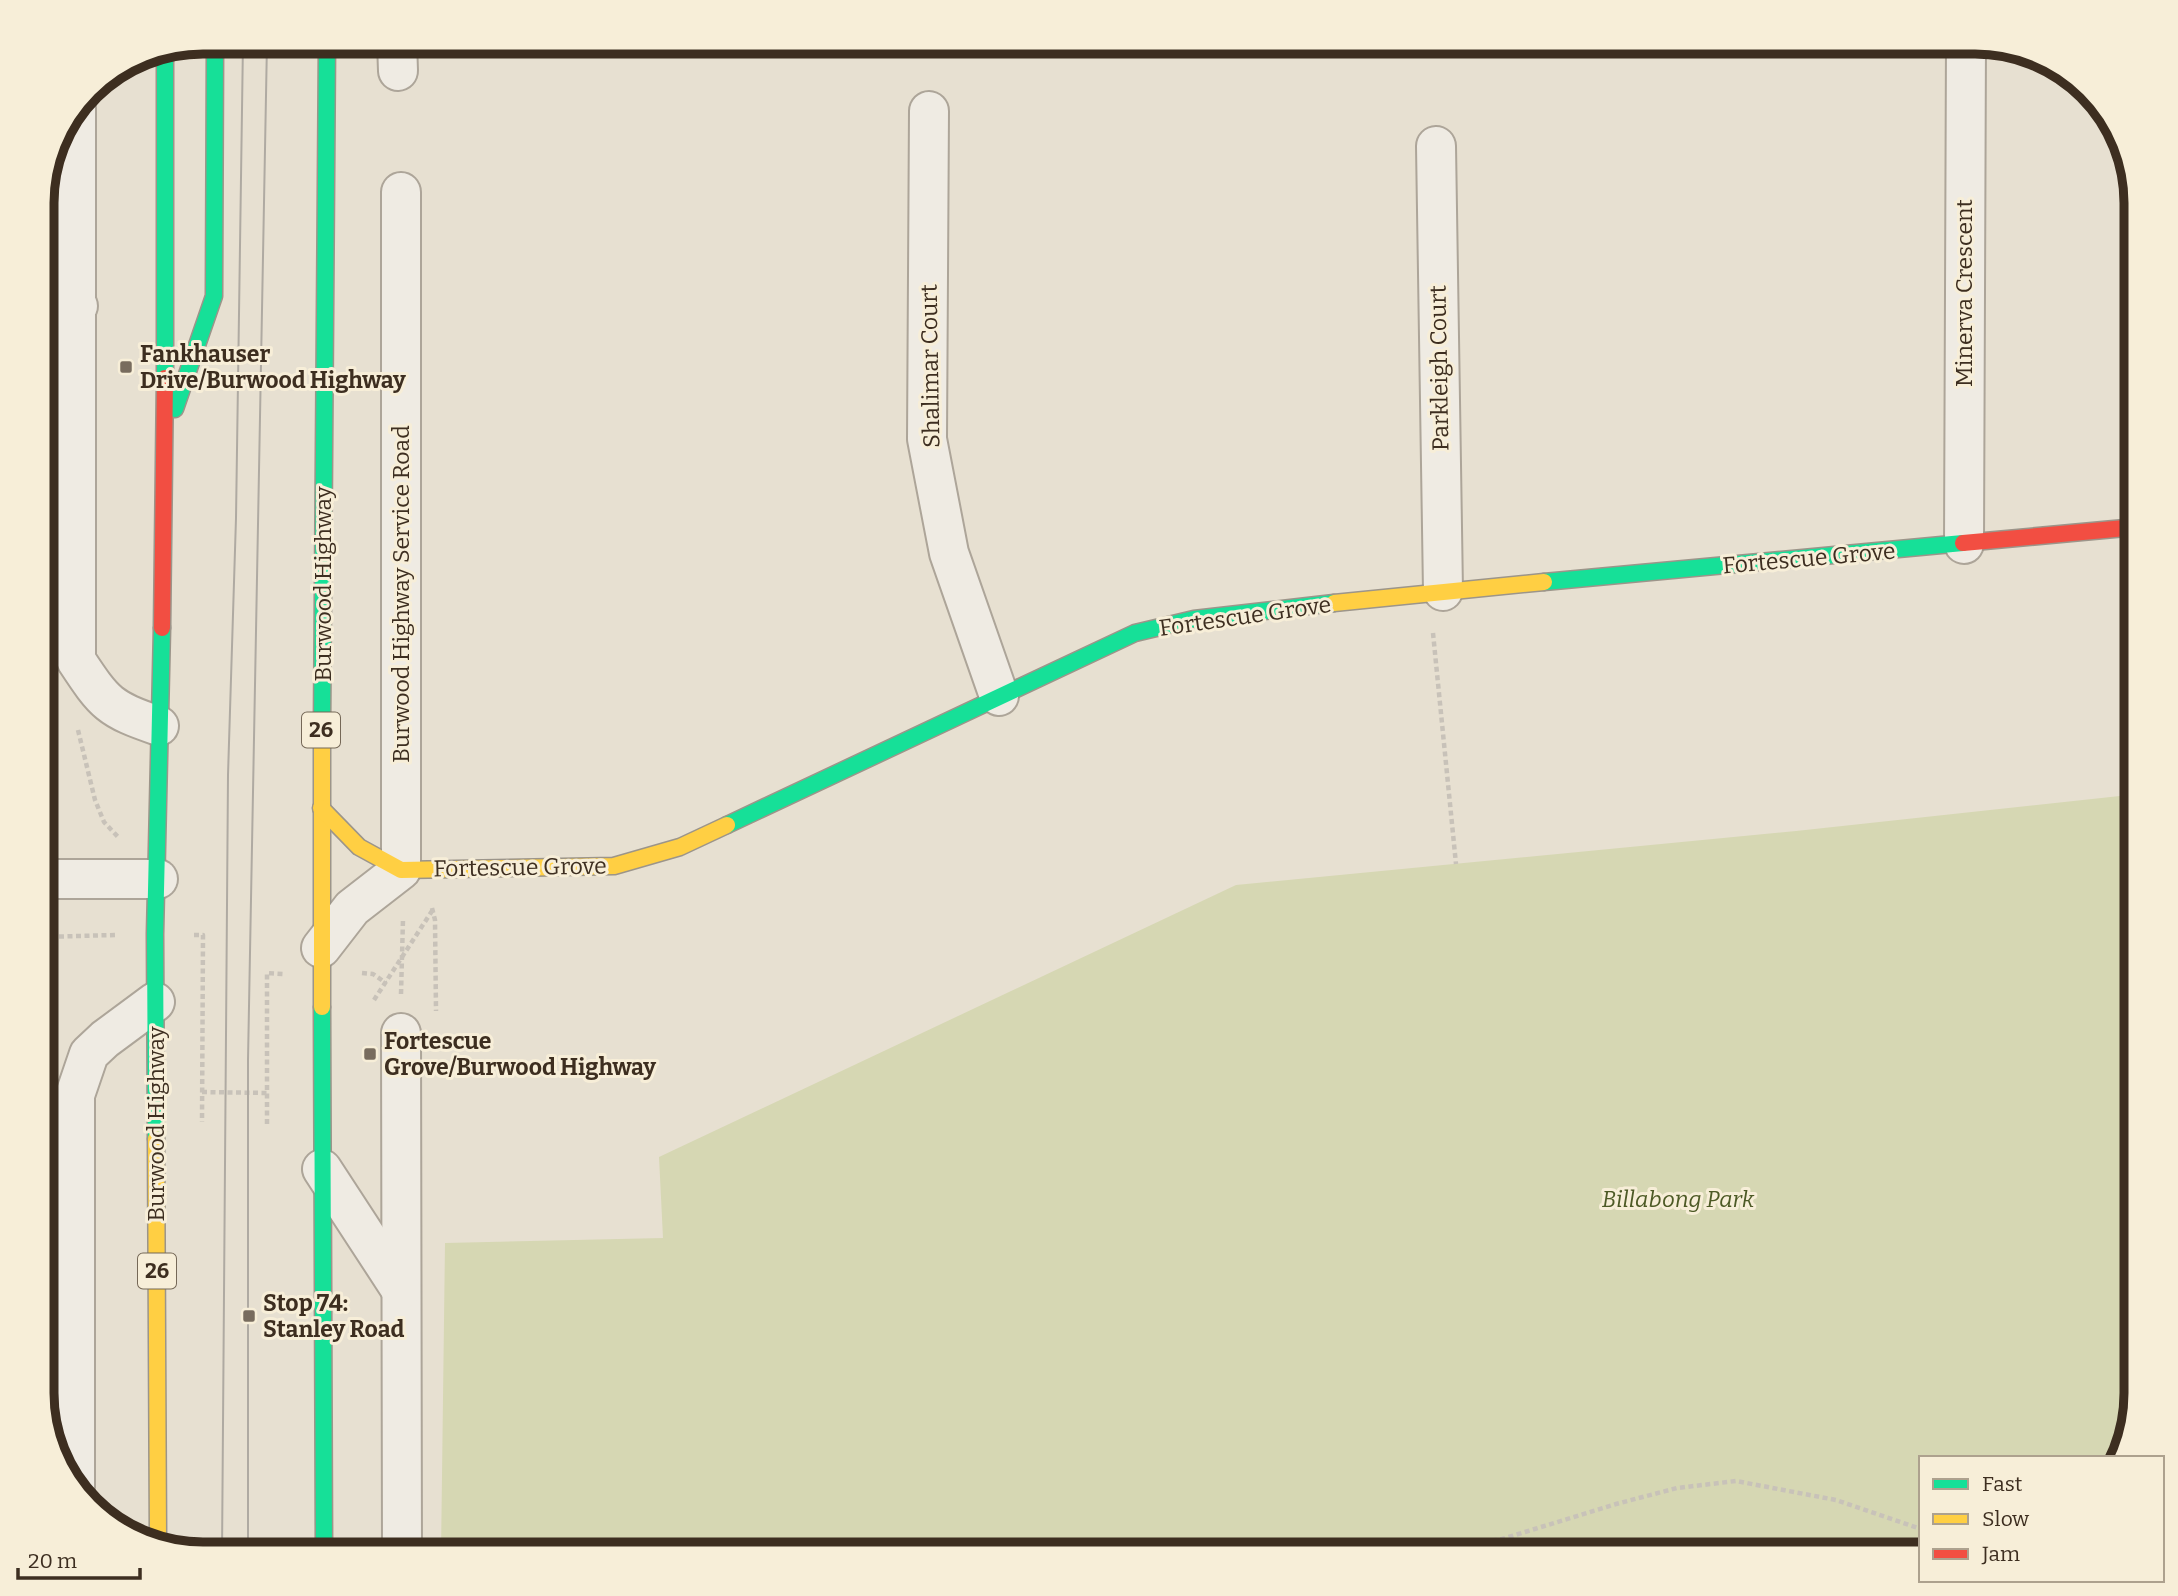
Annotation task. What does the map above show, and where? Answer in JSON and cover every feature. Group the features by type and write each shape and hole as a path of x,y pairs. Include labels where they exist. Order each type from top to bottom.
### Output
{"main road":[{"path":"165,437 214,296 215,54"},
{"name":"Burwood Highway","path":"324,1542 321,808 327,54"},
{"name":"Burwood Highway","path":"158,1535 155,934 165,437 165,59"},
{"name":"Fortescue Grove","path":"321,808 359,847 401,870 614,866 680,847 1135,633 1194,619 1443,591 2124,528"}],"street":[{"name":"Minerva Crescent","path":"1964,544 1966,54"},
{"name":"Shalimar Court","path":"929,111 927,439 949,553 999,696"},
{"path":"74,129 60,306 76,660 109,705 124,715 159,726"},
{"name":"Parkleigh Court","path":"1436,146 1443,591"},
{"name":"Burwood Highway Service Road","path":"401,192 401,870"},
{"name":"Fortescue Grove","path":"321,948 352,908 401,870"},
{"path":"55,879 158,879"},
{"name":"Burwood Highway","path":"75,1469 75,1095 89,1054 104,1039 155,1002"},
{"path":"401,1033 402,1542"},
{"path":"322,1169 401,1290"}],"path":[{"path":"1433,633 1456,864"},
{"path":"76,660 75,719 95,800 104,822 158,879"},
{"path":"401,870 404,899 401,1033"},
{"path":"202,1122 203,935"},
{"path":"267,973 267,1124"},
{"path":"202,1093 267,1093"},
{"path":"1483,1542 1502,1539 1677,1488 1736,1481 1836,1500 1919,1528"}],"green space":[{"name":"Billabong Park","path":"2124,796 2124,1393 2121,1422 2109,1456 1919,1456 1919,1542 441,1542 445,1243 663,1238 659,1157 1236,885 1796,831"}],"tram line":[{"path":"222,1542 228,775 236,518 243,54"},
{"path":"248,1542 248,1060 267,54"}],"traffic: fast":[{"path":"175,409 214,296 215,54"},
{"path":"322,727 327,54"},
{"path":"165,59 165,378"},
{"path":"1544,582 1963,543"},
{"path":"727,825 1135,633 1194,619 1334,603"},
{"path":"156,1139 155,934 162,628"},
{"path":"322,1007 324,1542"}],"traffic: slow":[{"path":"1334,603 1544,582"},
{"path":"322,727 322,1007"},
{"path":"321,808 359,847 401,870 614,866 680,847 727,825"},
{"path":"156,1139 158,1535"}],"traffic: jam":[{"path":"162,628 165,378"},
{"path":"1963,543 2124,528"}],"place":[{"name":"Fankhauser Drive/Burwood Highway","path":"126,367"},
{"name":"Fortescue Grove/Burwood Highway","path":"370,1054"},
{"name":"Stop 74: Stanley Road","path":"249,1316"}]}
